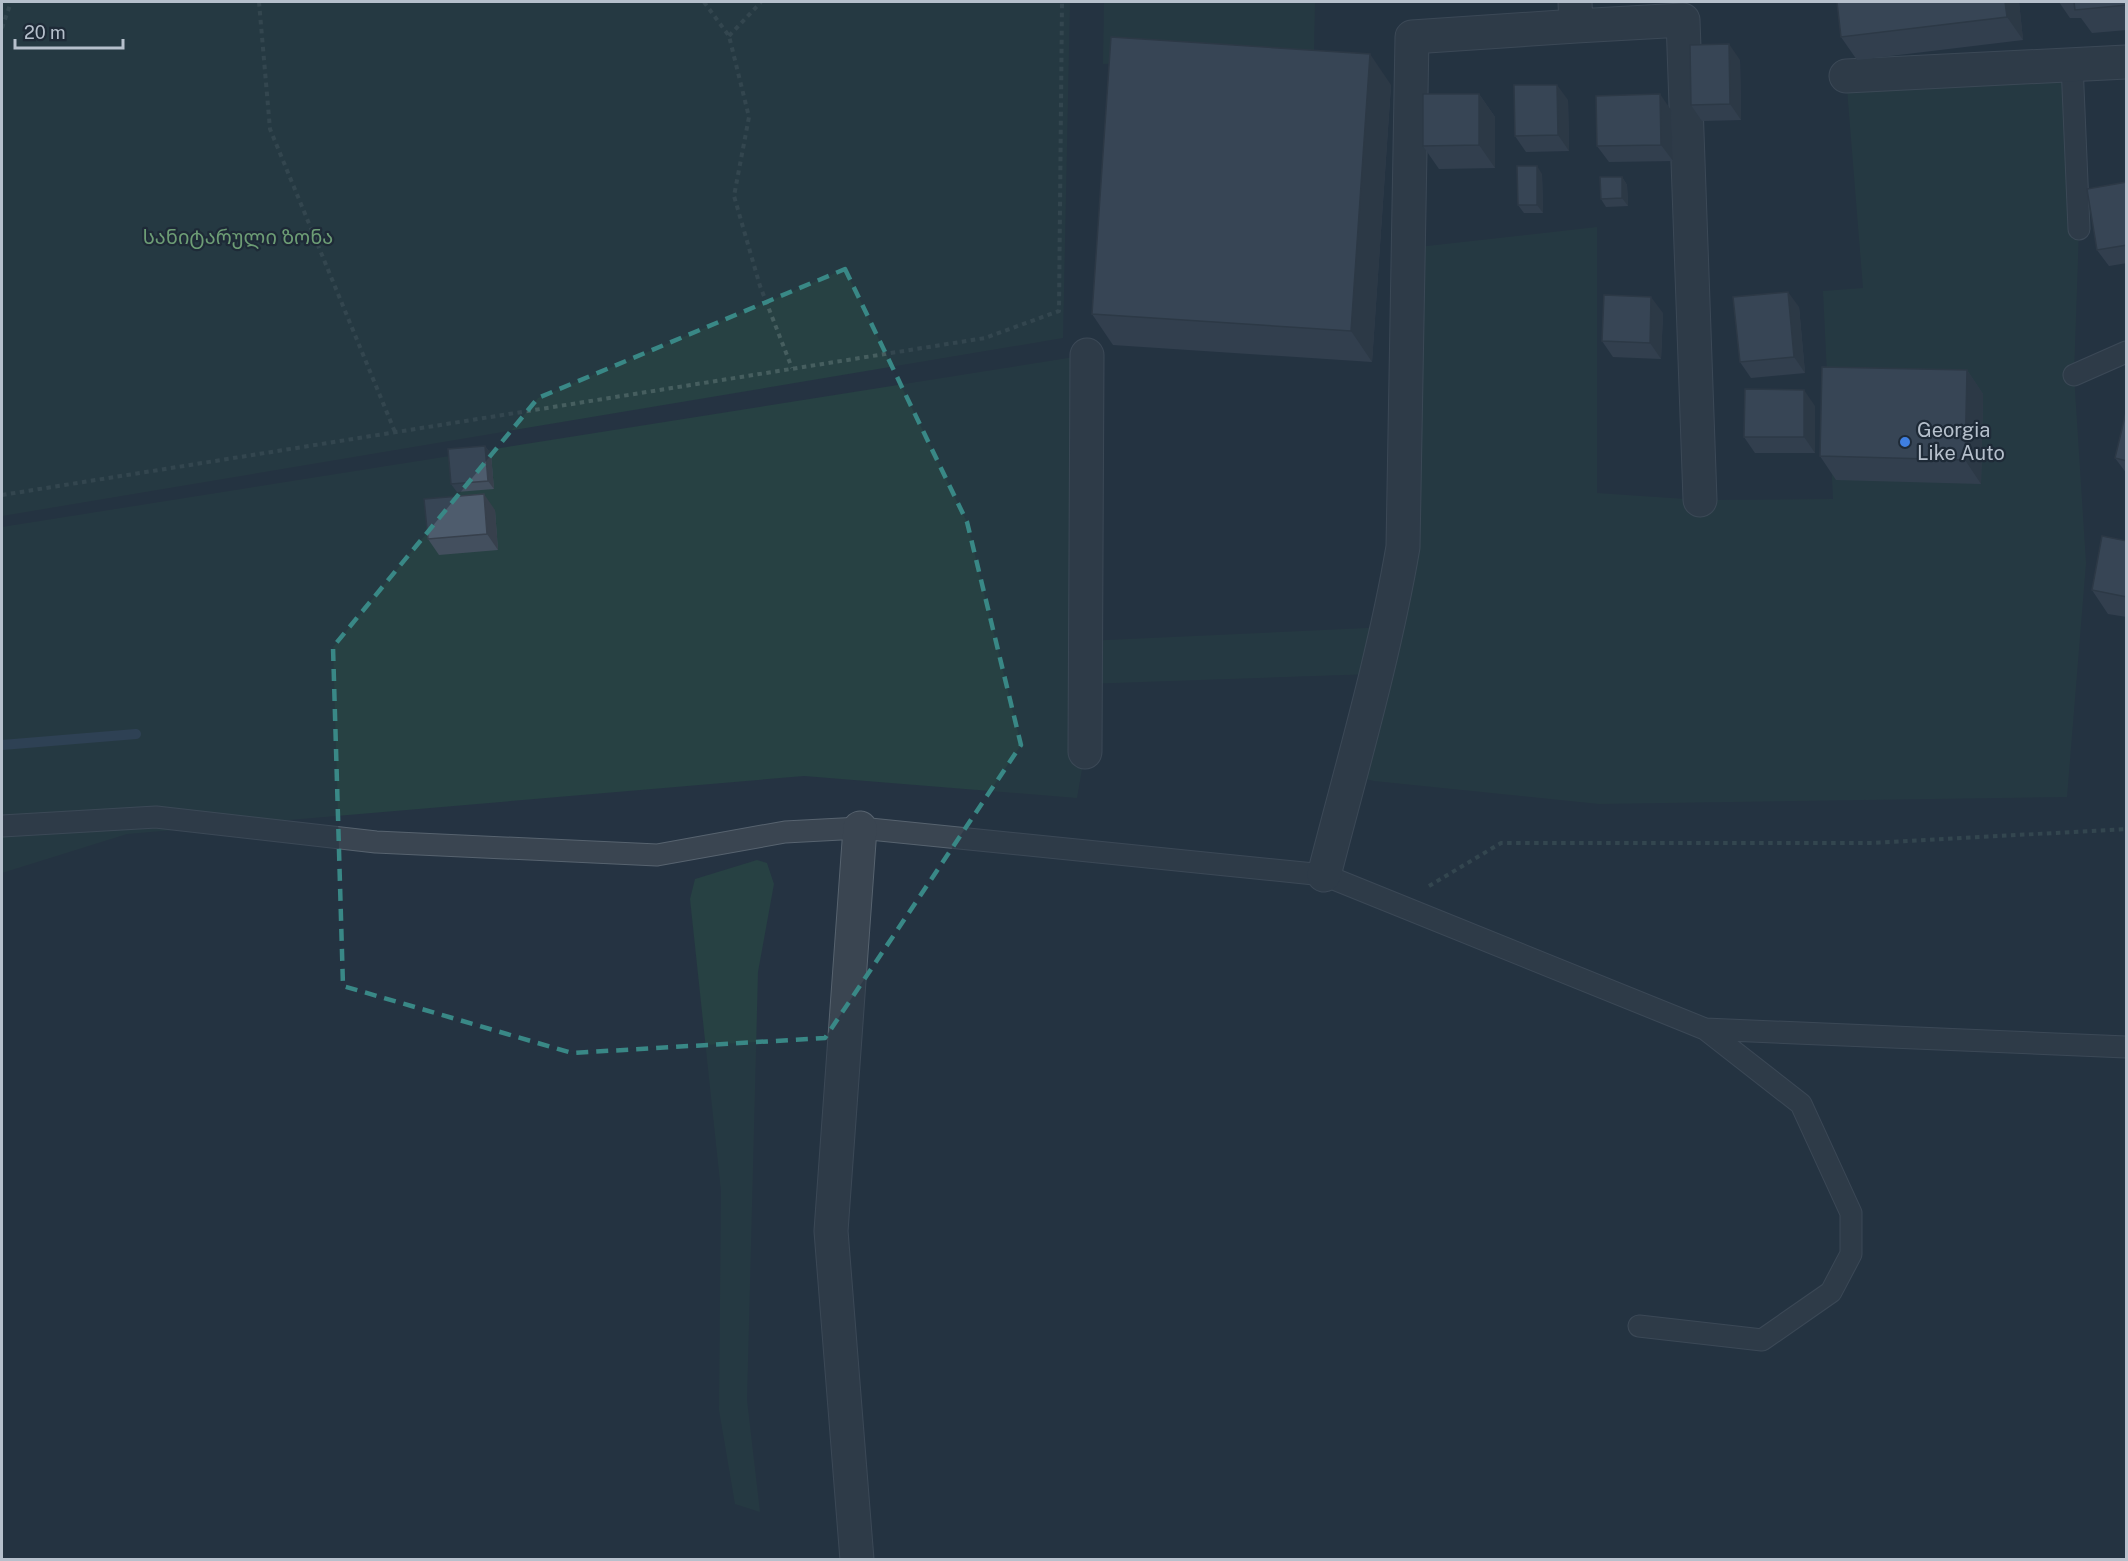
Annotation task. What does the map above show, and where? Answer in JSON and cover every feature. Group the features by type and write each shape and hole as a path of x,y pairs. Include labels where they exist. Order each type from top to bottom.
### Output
{"street":[{"path":"1324,874 1374,674 1389,627 1403,547 1412,37 1575,14 1683,20 1700,500"},
{"path":"1846,76 2127,62"},
{"path":"1085,752 1087,355"},
{"path":"857,1560 831,1231 860,828"}],"lane":[{"path":"2072,64 2079,229"},
{"path":"2074,375 2127,352"},
{"path":"2,826 156,817 376,842 657,855 785,832 860,828 1324,874 1705,1029 1801,1104 1851,1214 1851,1254 1831,1292 1762,1340 1639,1326"},
{"path":"1705,1029 2127,1047"}],"path":[{"path":"2,28 11,2"},
{"path":"259,2 270,129 395,432"},
{"path":"704,2 729,36 749,117 734,196 760,286 792,368"},
{"path":"729,36 761,2"},
{"path":"2,495 985,338 1059,311 1062,2"},
{"path":"1398,904 1501,843 1873,843 2127,829"}],"highlighted area":[{"path":"845,269 967,522 1021,745 825,1038 572,1053 343,986 333,647 538,398"}],"green space":[{"name":"სანიტარული ზონა","path":"2,2 1070,2 1063,338 2,516"},
{"path":"1104,2 1315,2 1314,51 1103,64"},
{"path":"2072,64 2079,229 2074,375 2086,563 2067,797 1599,804 1374,781 1349,775 1373,674 1085,684 1085,752 1077,798 804,776 127,834 2,873 2,527 1087,355 1085,641 1389,627 1409,248 1597,227 1597,493 1700,500 1833,499 1823,291 1863,288 1846,76"},
{"path":"757,860 767,863 774,884 758,972 747,1400 760,1512 735,1504 719,1410 721,1191 690,899 695,879"}],"building":[{"path":"1837,2 2005,2 2007,17 1841,37"},
{"path":"2074,2 2127,2 2127,5 2075,10"},
{"path":"1111,37 1370,54 1351,331 1092,314"},
{"path":"1729,44 1730,104 1691,105 1690,45"},
{"path":"1514,85 1557,85 1558,135 1515,136"},
{"path":"1423,94 1479,94 1479,145 1423,146"},
{"path":"1660,94 1661,145 1597,146 1596,96"},
{"path":"1517,166 1537,166 1537,205 1518,205"},
{"path":"1600,177 1622,177 1622,198 1601,199"},
{"path":"2127,182 2127,245 2097,250 2087,189"},
{"path":"1788,292 1794,357 1740,362 1733,297"},
{"path":"1604,295 1651,297 1650,343 1602,341"},
{"path":"1822,367 1967,370 1965,460 1820,456"},
{"path":"1745,389 1804,390 1804,437 1744,437"},
{"path":"2127,408 2127,461 2115,458"},
{"path":"485,446 488,481 451,484 448,449"},
{"path":"484,494 487,534 428,539 424,499"},
{"path":"2102,536 2127,541 2127,597 2092,590"}],"waterway":[{"path":"2,745 136,734"}],"place":[{"name":"Georgia Like Auto","path":"1905,442"}]}
